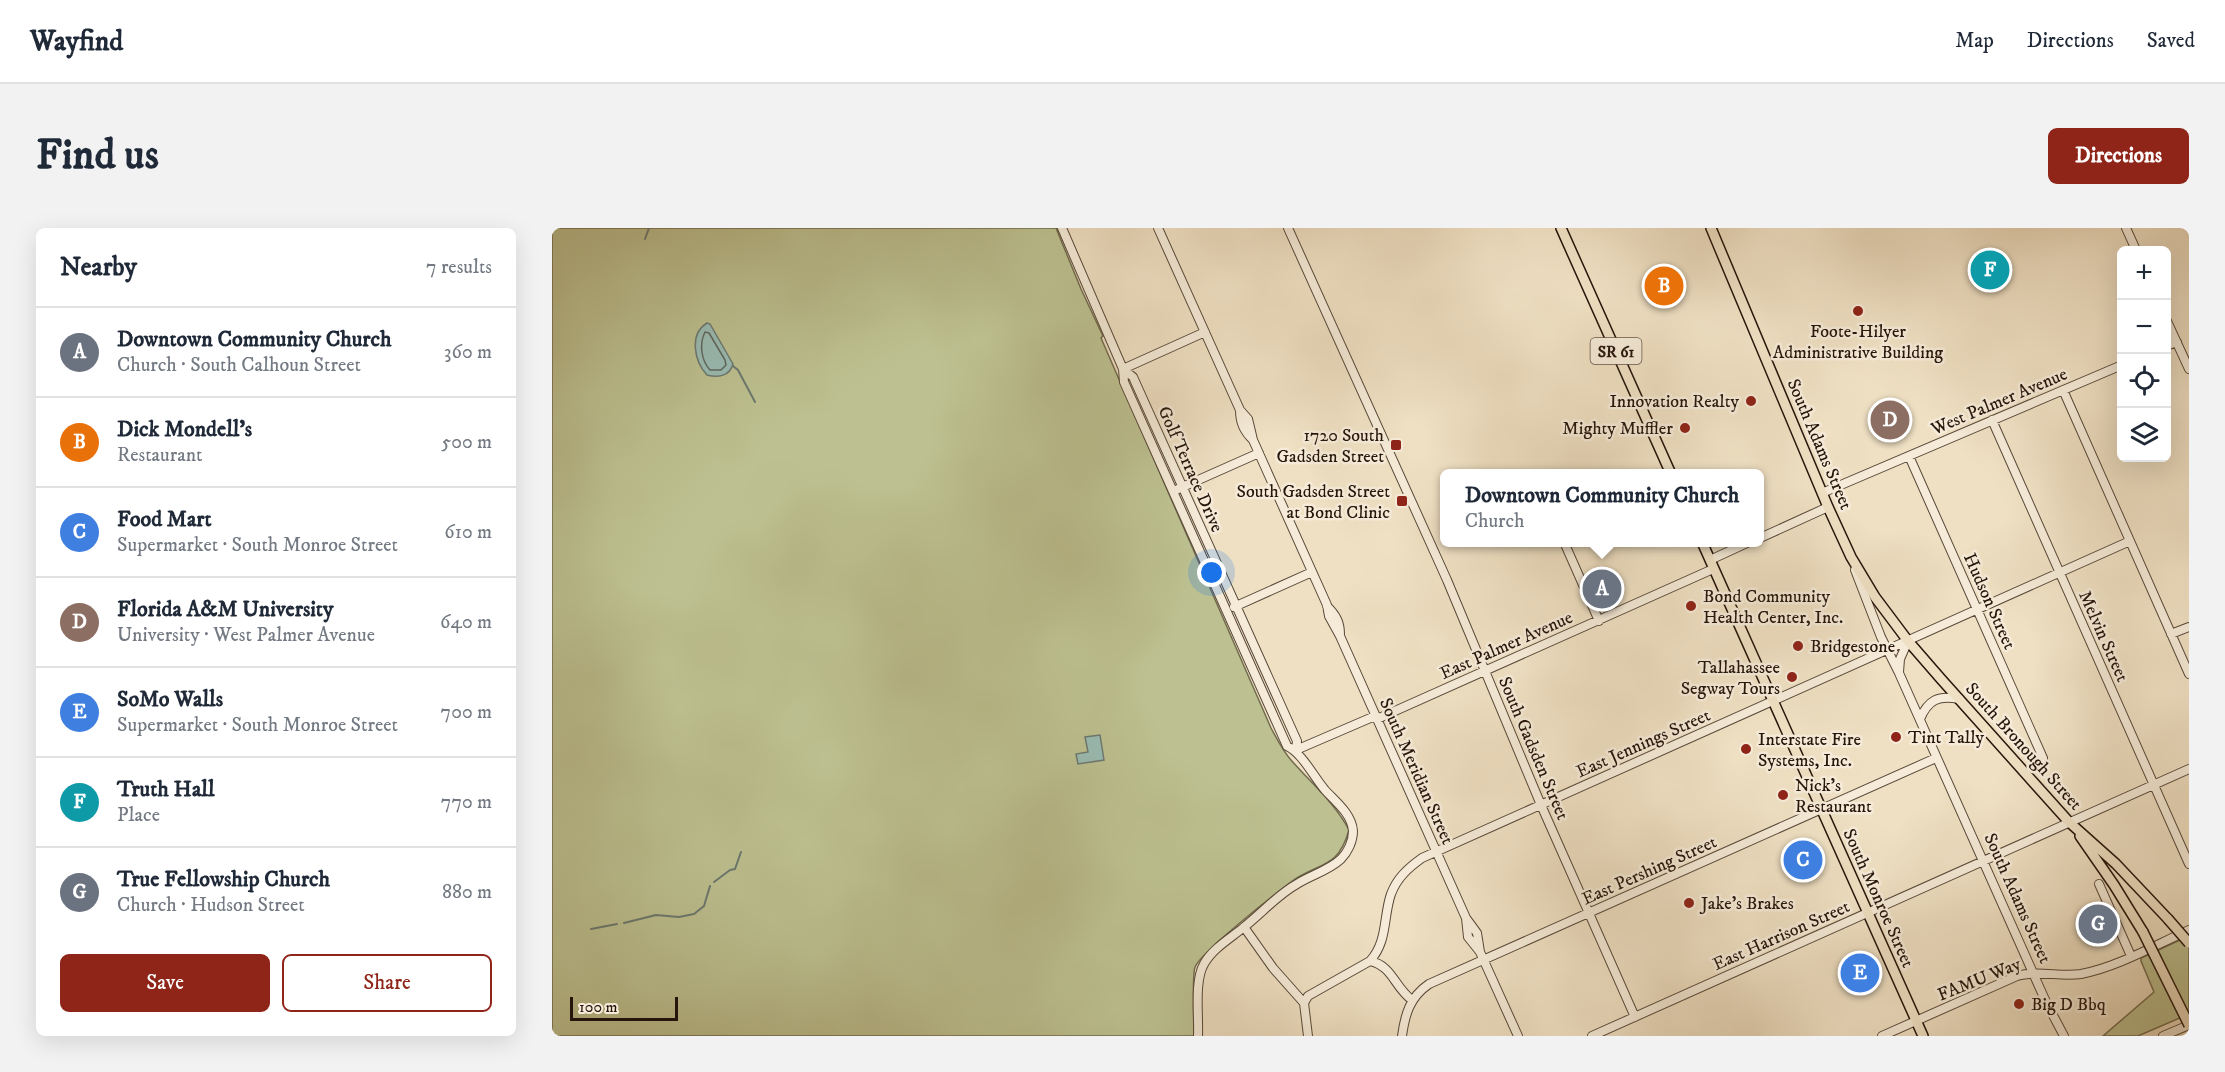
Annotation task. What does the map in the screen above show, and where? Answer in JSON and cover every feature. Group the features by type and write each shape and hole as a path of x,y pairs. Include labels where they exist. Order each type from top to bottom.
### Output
{"main road":[{"name":"SR 61","path":"1561,228 1669,469"},
{"name":"South Adams Street","path":"1711,228 1851,557"},
{"name":"South Monroe Street","path":"1704,547 1923,1036"},
{"name":"South Bronough Street","path":"1851,557 1875,597 1908,641 2069,822 2116,864 2189,943"},
{"path":"2069,822 2114,885 2143,932 2189,1025"}],"street":[{"name":"Golf Terrace Drive","path":"1062,228 1123,369 1124,382 1287,746 1296,750 1311,774 1343,810 1352,825 1352,836 1346,853 1337,862 1294,885 1212,954 1202,967 1199,987 1198,1036"},
{"name":"South Meridian Street","path":"1158,228 1240,410 1248,419 1253,440 1327,605 1337,619 1340,636 1466,918 1476,933 1482,956 1518,1036"},
{"name":"South Gadsden Street","path":"1288,228 1447,580 1541,805 1635,1017"},
{"path":"2126,228 2134,246"},
{"path":"2171,329 2189,369"},
{"path":"1123,369 1205,332"},
{"path":"2171,344 2177,342"},
{"name":"West Palmer Avenue","path":"1822,493 2117,367"},
{"name":"Golf Terrace Drive","path":"1123,369 1133,377 1297,741 1296,750"},
{"path":"2063,390 2189,674"},
{"name":"Melvin Street","path":"1992,420 2189,864"},
{"path":"1173,491 1259,453"},
{"name":"Hudson Street","path":"1909,456 2043,758"},
{"path":"1764,536 1828,507"},
{"name":"East Jennings Street","path":"1370,961 1382,941 1389,902 1396,882 1410,867 1437,852 2130,541"},
{"path":"1566,547 1599,621"},
{"name":"East Palmer Avenue","path":"1296,750 1485,672 1599,621 1712,565 1742,547"},
{"name":"South Adams Street","path":"1851,557 1887,650 2064,1036"},
{"path":"1226,611 1312,572"},
{"path":"2171,634 2189,627"},
{"path":"1899,673 1900,659 1908,641"},
{"path":"1920,720 1925,707 1934,700 1946,696 1959,699"},
{"name":"East Pershing Street","path":"1412,1000 1429,984 1482,956 1589,913 1936,758"},
{"name":"East Harrison Street","path":"1592,1036 2189,769"},
{"path":"2099,884 2131,956"},
{"path":"1244,927 1273,968 1304,1004 1308,1036"},
{"name":"FAMU Way","path":"1882,1036 2014,978 2034,974 2084,973 2131,956 2189,930"},
{"path":"1304,1004 1308,996 1370,961 1380,964 1385,967 1404,994 1412,1000 1405,1016 1402,1036"},
{"path":"2163,1036 2189,1025"}],"green space":[{"path":"552,228 1056,228 1103,336 1101,338 1271,728 1288,756 1330,802 1349,830 1344,843 1333,859 1291,882 1239,924 1200,960 1194,972 1194,1036 552,1036"},
{"path":"2189,936 2189,1014 2138,1036 2103,1036 2154,992 2141,958"}],"water":[{"path":"707,323 710,324 733,364 726,374 707,375 699,363 695,348 696,341 701,328"},
{"path":"1100,735 1104,760 1078,764 1076,754 1088,752 1085,737"}],"waterway":[{"path":"645,239 649,228"},
{"path":"733,366 738,370 755,402"},
{"path":"714,882 735,869 741,852"},
{"path":"624,923 656,915 679,917 694,914 704,906 710,886"},
{"path":"591,929 617,924"}],"place":[{"name":"Truth Hall","path":"1990,270"},
{"name":"Dick Mondell's","path":"1664,286"},
{"name":"Foote-Hilyer Administrative Building","path":"1858,311"},
{"name":"Innovation Realty","path":"1751,401"},
{"name":"Florida A&M University","path":"1890,420"},
{"name":"Mighty Muffler","path":"1685,428"},
{"name":"1720 South Gadsden Street","path":"1396,445"},
{"name":"South Gadsden Street at Bond Clinic","path":"1402,501"},
{"name":"Downtown Community Church","path":"1602,589"},
{"name":"Bond Community Health Center, Inc.","path":"1691,606"},
{"name":"Bridgestone","path":"1798,646"},
{"name":"Tallahassee Segway Tours","path":"1792,677"},
{"name":"Tint Tally","path":"1896,737"},
{"name":"Interstate Fire Systems, Inc.","path":"1746,749"},
{"name":"Nick's Restaurant","path":"1783,795"},
{"name":"Food Mart","path":"1803,860"},
{"name":"Jake's Brakes","path":"1689,903"},
{"name":"True Fellowship Church","path":"2098,924"},
{"name":"SoMo Walls","path":"1860,973"},
{"name":"Big D Bbq","path":"2019,1004"}]}
